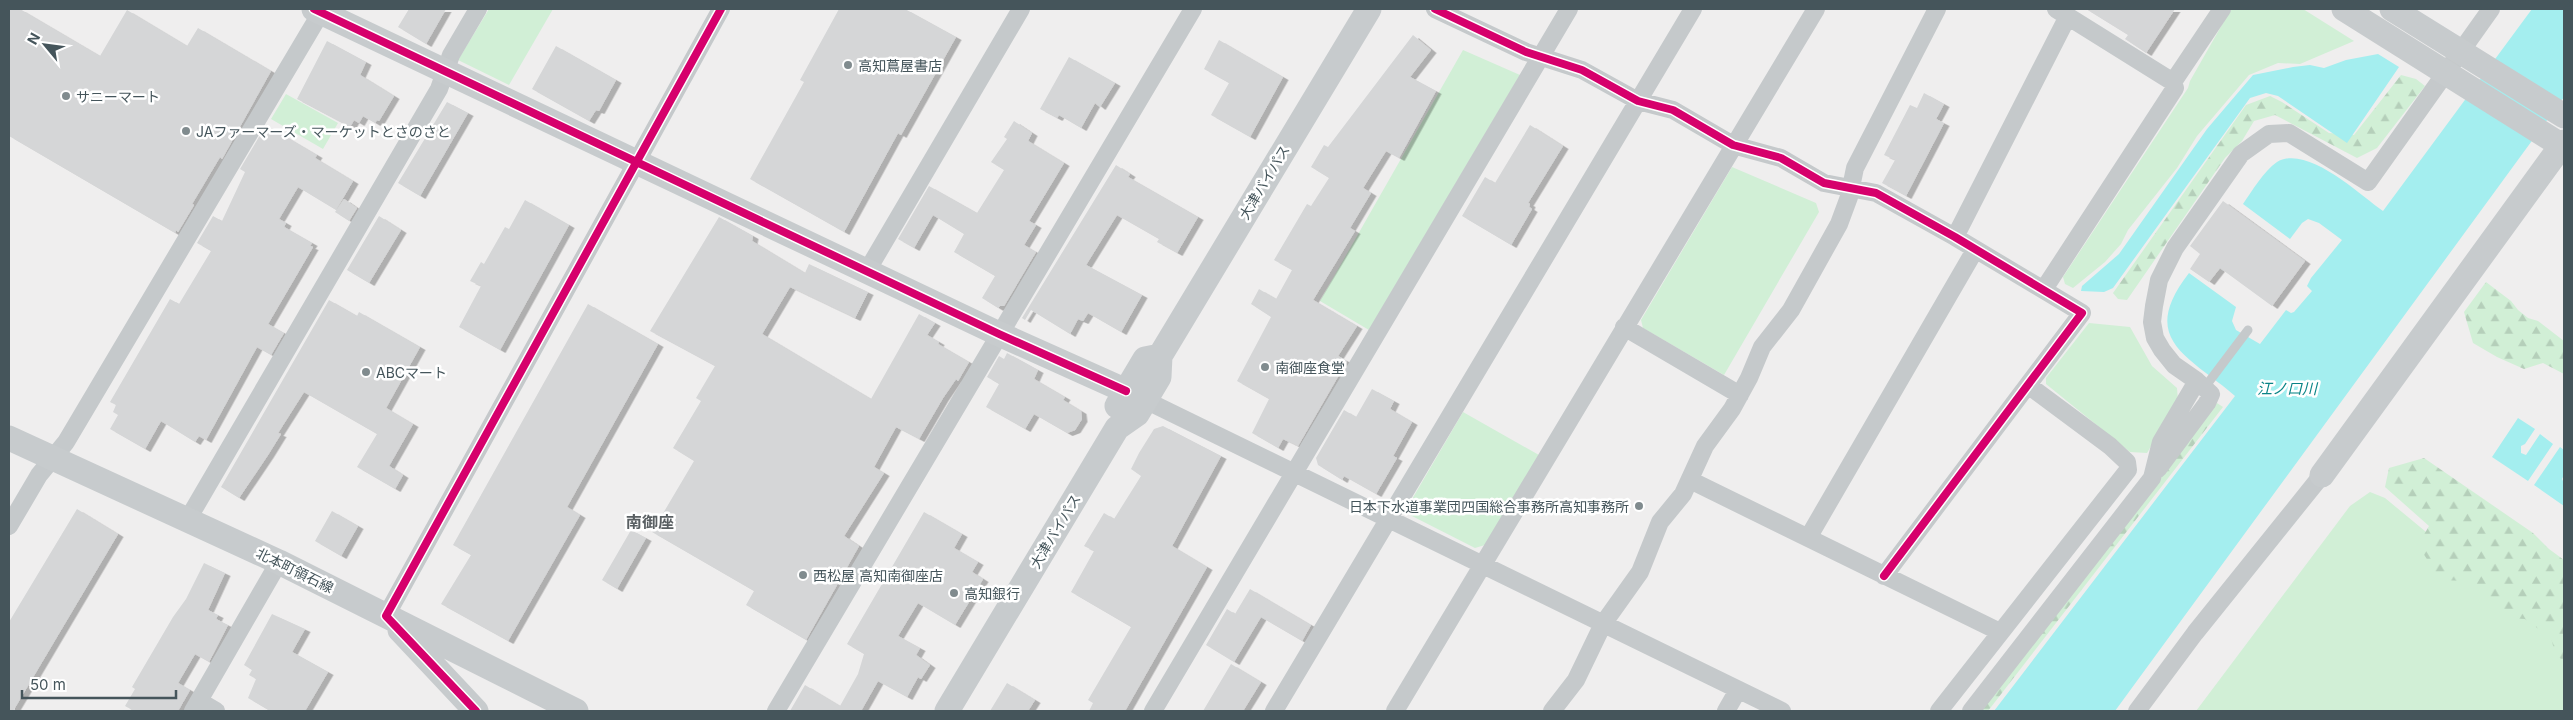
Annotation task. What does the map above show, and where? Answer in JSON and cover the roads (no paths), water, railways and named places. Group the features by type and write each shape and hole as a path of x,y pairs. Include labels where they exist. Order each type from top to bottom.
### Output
{"street":[{"path":"188,519 439,89 451,55 478,9"},
{"path":"476,711 386,616 639,161 721,9"},
{"path":"868,271 1021,9"},
{"path":"776,711 1194,9"},
{"name":"大津バイパス","path":"947,711 1117,428 1114,410 1135,396 1144,360 1160,356 1368,9"},
{"path":"1435,9 1541,56 1582,70 1638,101 1673,110 1733,145 1781,158 1824,183 1876,192 2082,313 1884,576"},
{"path":"1153,711 1569,9"},
{"path":"1274,711 1693,9"},
{"path":"1395,711 1816,9"},
{"path":"1552,711 1576,680 1603,624 1635,580 1644,563 1656,530 1690,480 1704,446 1740,395 1762,347 1791,310 1839,224 1855,168 1938,9"},
{"path":"2173,82 2222,9"},
{"path":"2137,711 2195,634 2322,474 2560,143 2344,9"},
{"path":"2392,9 2564,116"},
{"path":"1971,711 2152,478 2162,442 2204,383 2174,366 2162,350 2155,338 2152,322 2154,306 2159,280 2175,248 2241,154 2268,134 2289,133 2368,182 2449,74 2491,9"},
{"path":"9,526 39,475 66,442 320,10 999,334 1135,396 1782,711"},
{"path":"1955,237 2062,13 2173,82 2175,88 2044,289"},
{"path":"1808,538 1975,250"},
{"path":"1624,327 1740,395"},
{"path":"1939,711 2128,470 2127,462 2110,446 2028,385"},
{"name":"北本町領石線","path":"9,438 280,562 576,711"},
{"path":"1690,480 2000,632"},
{"path":"216,711 196,706 280,562"},
{"path":"1726,711 1738,690"}],"lane":[{"path":"2204,383 2248,330"}],"water":[{"name":"江ノ口川","path":"2532,9 2564,9 2564,97 2115,711 1994,711 2235,396 2187,357 2175,345 2169,331 2168,315 2174,296 2189,273 2236,307 2232,321 2236,330 2260,344 2286,310 2291,313 2294,312 2312,291 2307,286 2311,278 2342,240 2319,223 2308,219 2302,223 2290,239 2243,204 2258,182 2277,162 2289,158 2303,160 2332,173 2383,211"},
{"path":"2378,54 2399,67 2347,143 2278,96 2266,93 2250,98 2113,288 2104,292 2081,291 2082,286 2119,254 2207,129 2253,75 2310,65 2324,68 2346,60"},
{"path":"2518,418 2535,429 2525,444 2521,446 2521,453 2526,455 2540,434 2553,444 2528,481 2492,457"},
{"path":"2560,447 2564,450 2564,475 2562,479 2564,483 2564,506 2534,485"}],"place":[{"name":"高知蔦屋書店","path":"848,65"},
{"name":"サニーマート","path":"66,96"},
{"name":"JAファーマーズ・マーケットとさのさと","path":"186,131"},
{"name":"南御座食堂","path":"1265,367"},
{"name":"ABCマート","path":"366,372"},
{"name":"日本下水道事業団四国総合事務所高知事務所","path":"1639,506"},
{"name":"西松屋 高知南御座店","path":"803,575"},
{"name":"高知銀行","path":"954,593"}],"district":[{"name":"南御座","path":"650,522"}]}
